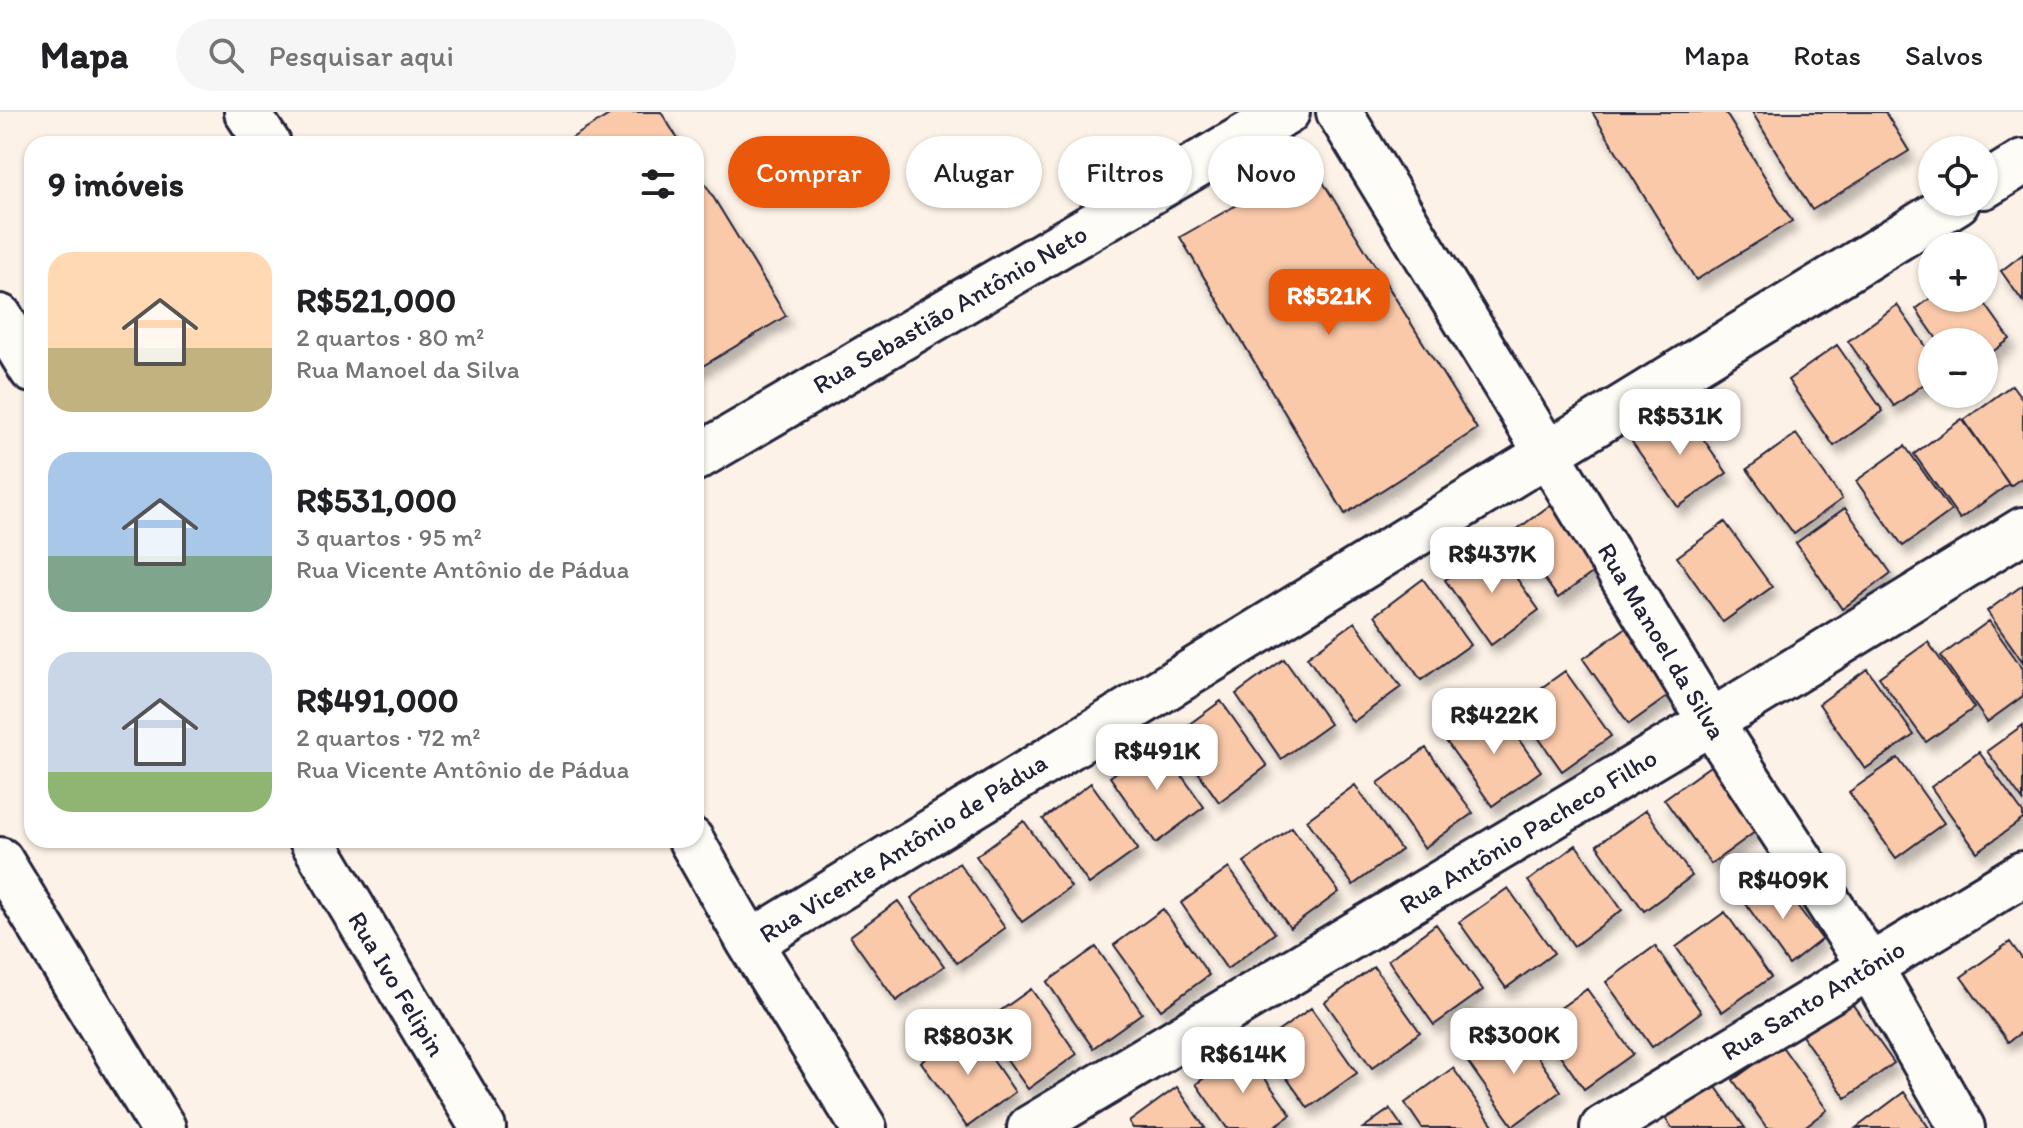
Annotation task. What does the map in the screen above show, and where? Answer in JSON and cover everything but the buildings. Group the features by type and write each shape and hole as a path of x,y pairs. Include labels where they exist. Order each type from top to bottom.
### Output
{"street":[{"path":"247,112 263,136"},
{"name":"Rua Sebastião Antônio Neto","path":"704,453 1287,112"},
{"name":"Rua Manoel da Silva","path":"1339,112 1711,722 1869,965 1962,1128"},
{"path":"1998,177 2023,162"},
{"name":"Rua Vicente Antônio de Pádua","path":"750,943 1934,216"},
{"path":"0,317 24,357"},
{"name":"Rua Antônio Pacheco Filho","path":"1030,1128 1711,722 2023,530"},
{"name":"Rua Ivo Felipin","path":"317,848 483,1128"},
{"path":"696,848 864,1128"},
{"path":"0,860 163,1128"},
{"name":"Rua Santo Antônio","path":"1603,1128 2023,874"}]}
